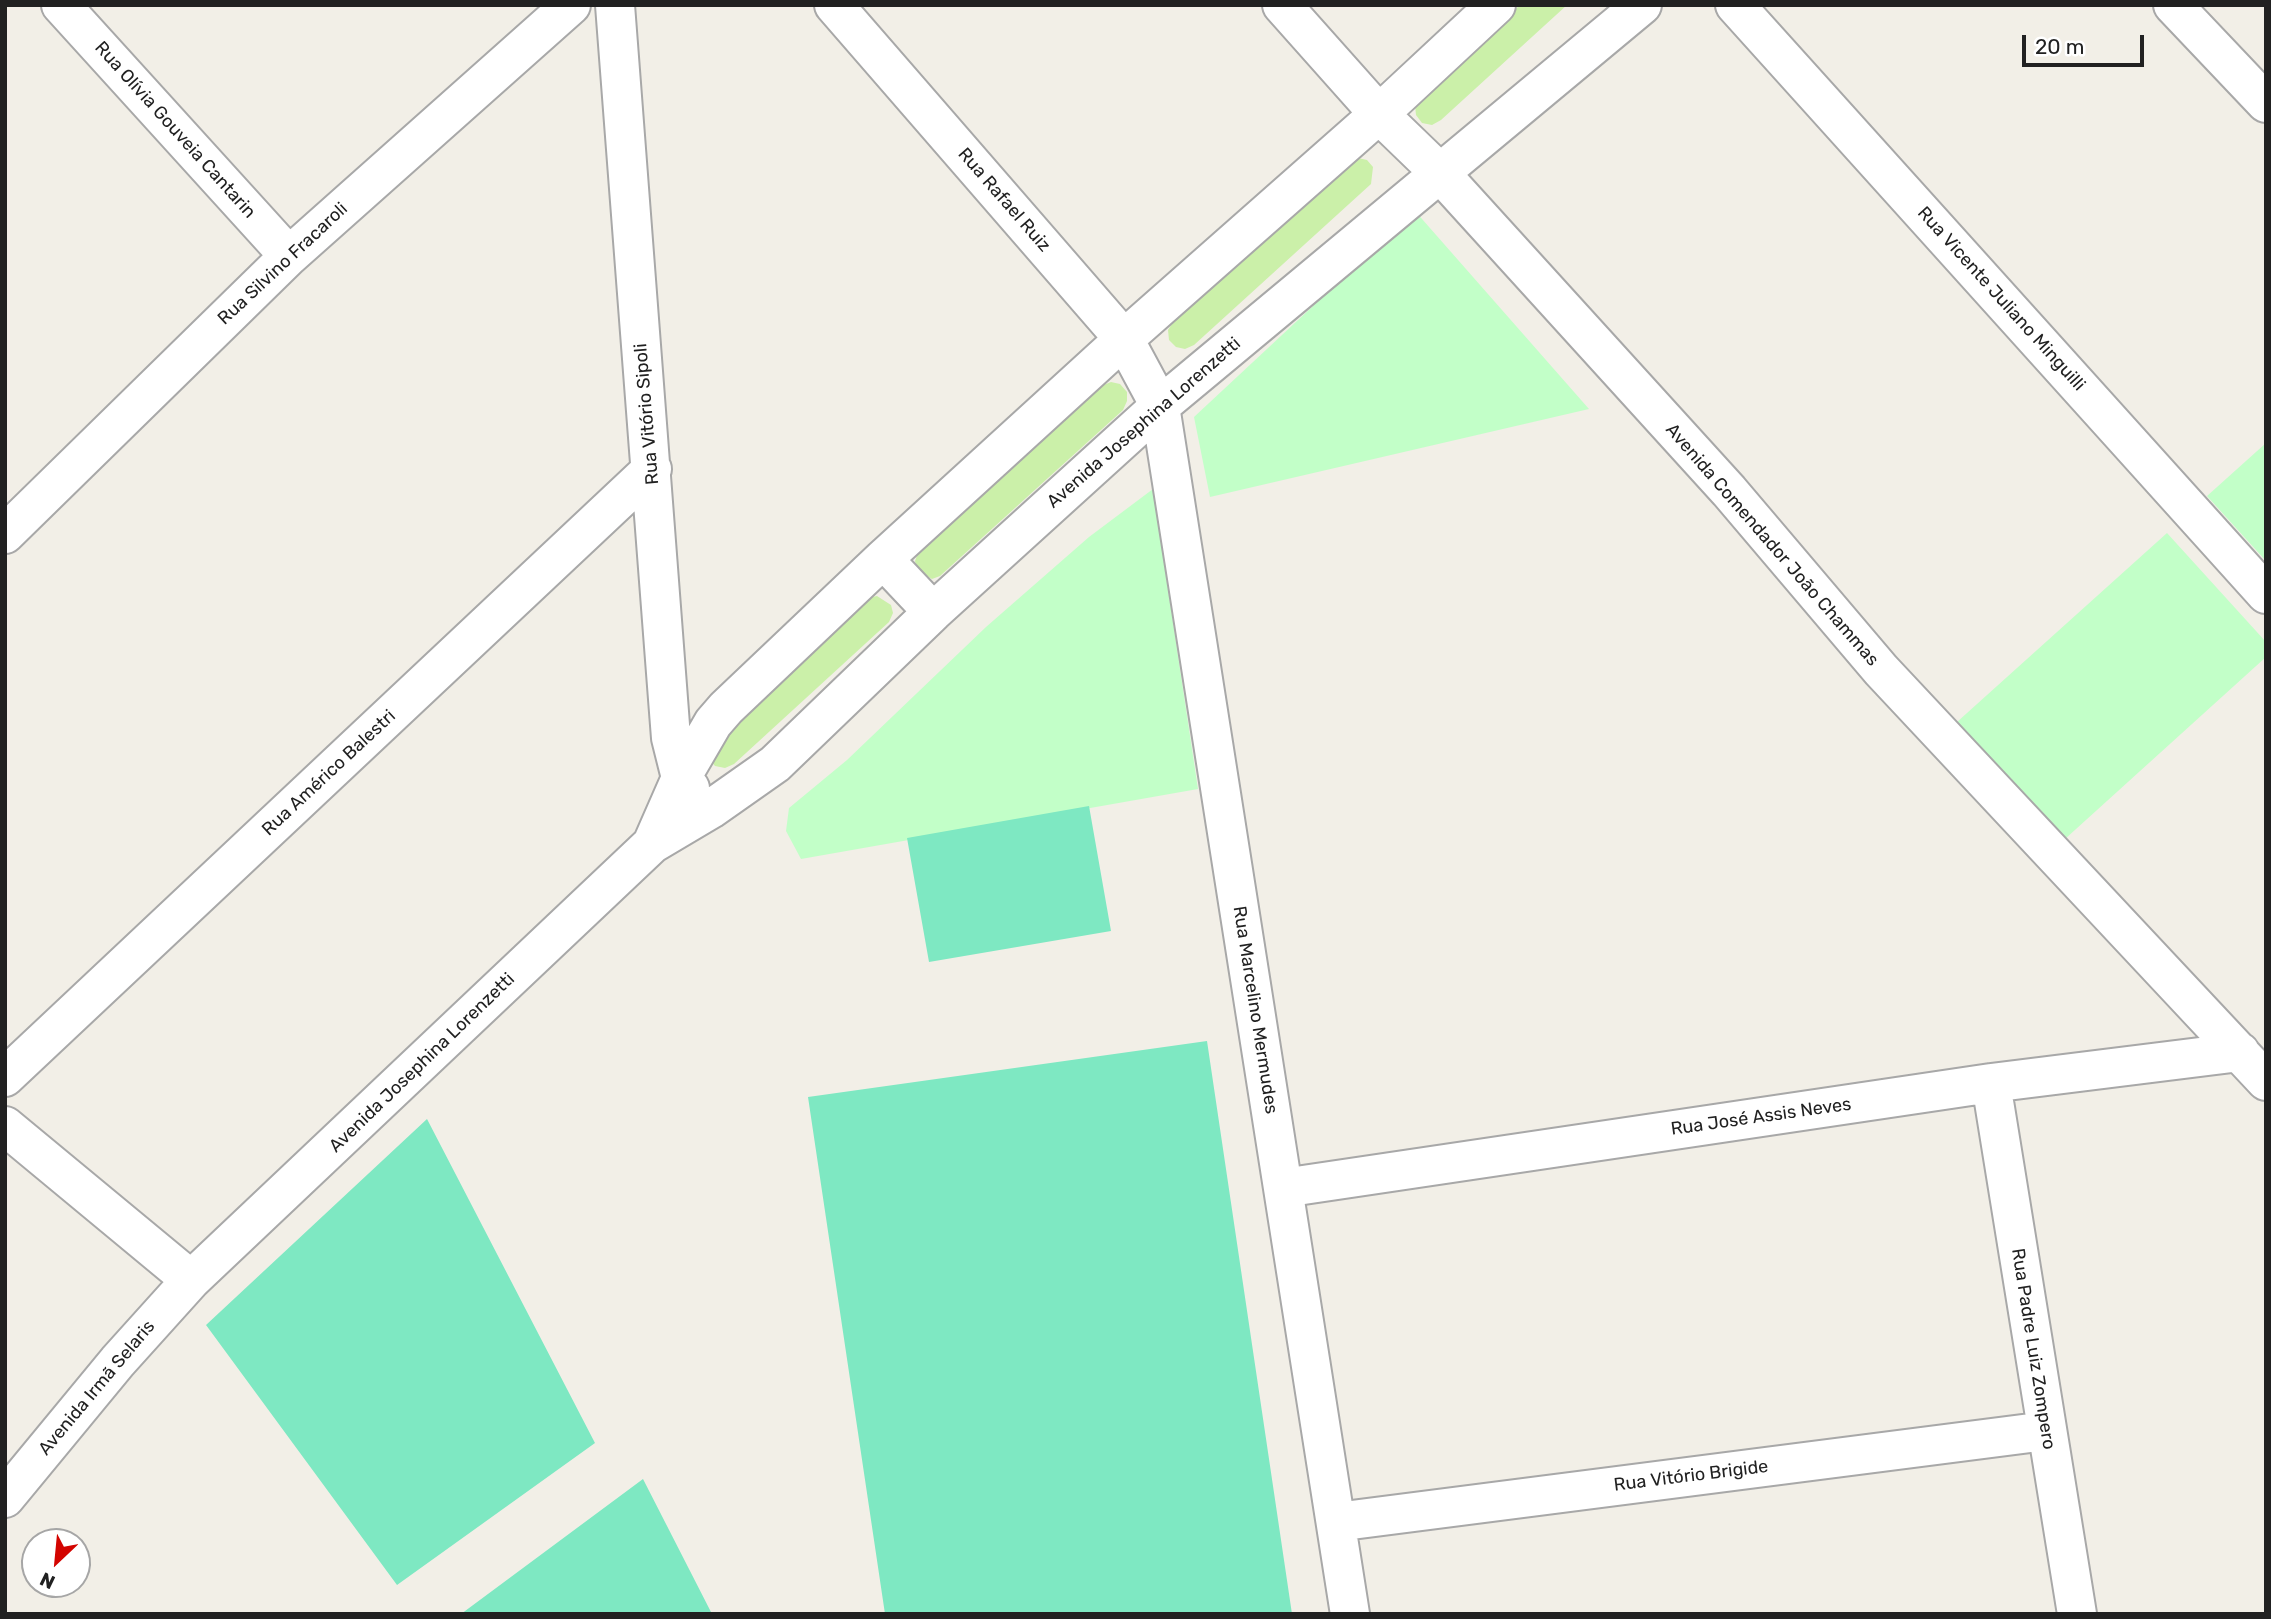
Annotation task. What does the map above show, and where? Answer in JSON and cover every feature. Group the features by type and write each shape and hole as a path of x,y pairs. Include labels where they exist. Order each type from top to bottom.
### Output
{"street":[{"name":"Rua Olívia Gouveia Cantarin","path":"61,5 289,256"},
{"name":"Rua Silvino Fracaroli","path":"5,534 289,256 571,5"},
{"name":"Rua Vitório Sipoli","path":"615,5 671,738 681,778"},
{"name":"Rua Rafael Ruiz","path":"834,5 1124,339 1160,405"},
{"name":"Avenida Comendador João Chammas","path":"1282,5 1379,114 1439,172 1729,491 1881,670 2266,1081"},
{"name":"Avenida Josephina Lorenzetti","path":"652,844 681,778 713,723 726,708 883,559 1124,339 1379,114 1496,5"},
{"name":"Avenida Josephina Lorenzetti","path":"191,1280 652,844 711,809 775,764 933,612 1160,405 1642,5"},
{"name":"Rua Vicente Juliano Minguilli","path":"1735,5 2266,594"},
{"path":"2173,5 2266,103"},
{"name":"Rua Marcelino Mermudes","path":"1160,405 1350,1614"},
{"name":"Rua Américo Balestri","path":"5,1077 652,469"},
{"path":"883,559 933,612"},
{"path":"681,778 711,809"},
{"name":"Rua José Assis Neves","path":"1283,1188 1991,1083 2240,1052"},
{"name":"Rua Padre Luiz Zompero","path":"1991,1083 2077,1614"},
{"path":"5,1126 191,1280"},
{"name":"Avenida Irmã Selaris","path":"5,1498 118,1361 191,1280"},
{"name":"Rua Vitório Brigide","path":"1336,1522 2046,1431"}],"green space":[{"path":"1520,5 1567,5 1441,120 1432,125 1422,123 1416,115 1415,105 1420,96"},
{"path":"1349,160 1367,160 1373,167 1371,184 1194,345 1185,349 1176,347 1169,340 1168,330 1173,322"},
{"path":"1415,211 1589,409 1210,497 1194,417"},
{"path":"1111,382 1120,384 1127,392 1123,410 940,576 932,579 917,570 915,561 918,553 1101,386"},
{"path":"2266,443 2266,561 2207,496"},
{"path":"1153,489 1198,789 801,859 786,831 789,808 847,760 986,627 1089,537"},
{"path":"2167,533 2266,642 2266,657 2065,839 1957,722"},
{"path":"877,596 891,605 893,613 889,622 734,764 725,768 715,766 709,759 712,740 868,598"},
{"path":"1089,806 1111,931 929,962 907,838"},
{"path":"1207,1041 1292,1614 885,1614 808,1097"},
{"path":"427,1119 595,1443 397,1585 206,1325"},
{"path":"643,1479 712,1614 461,1614"}]}
